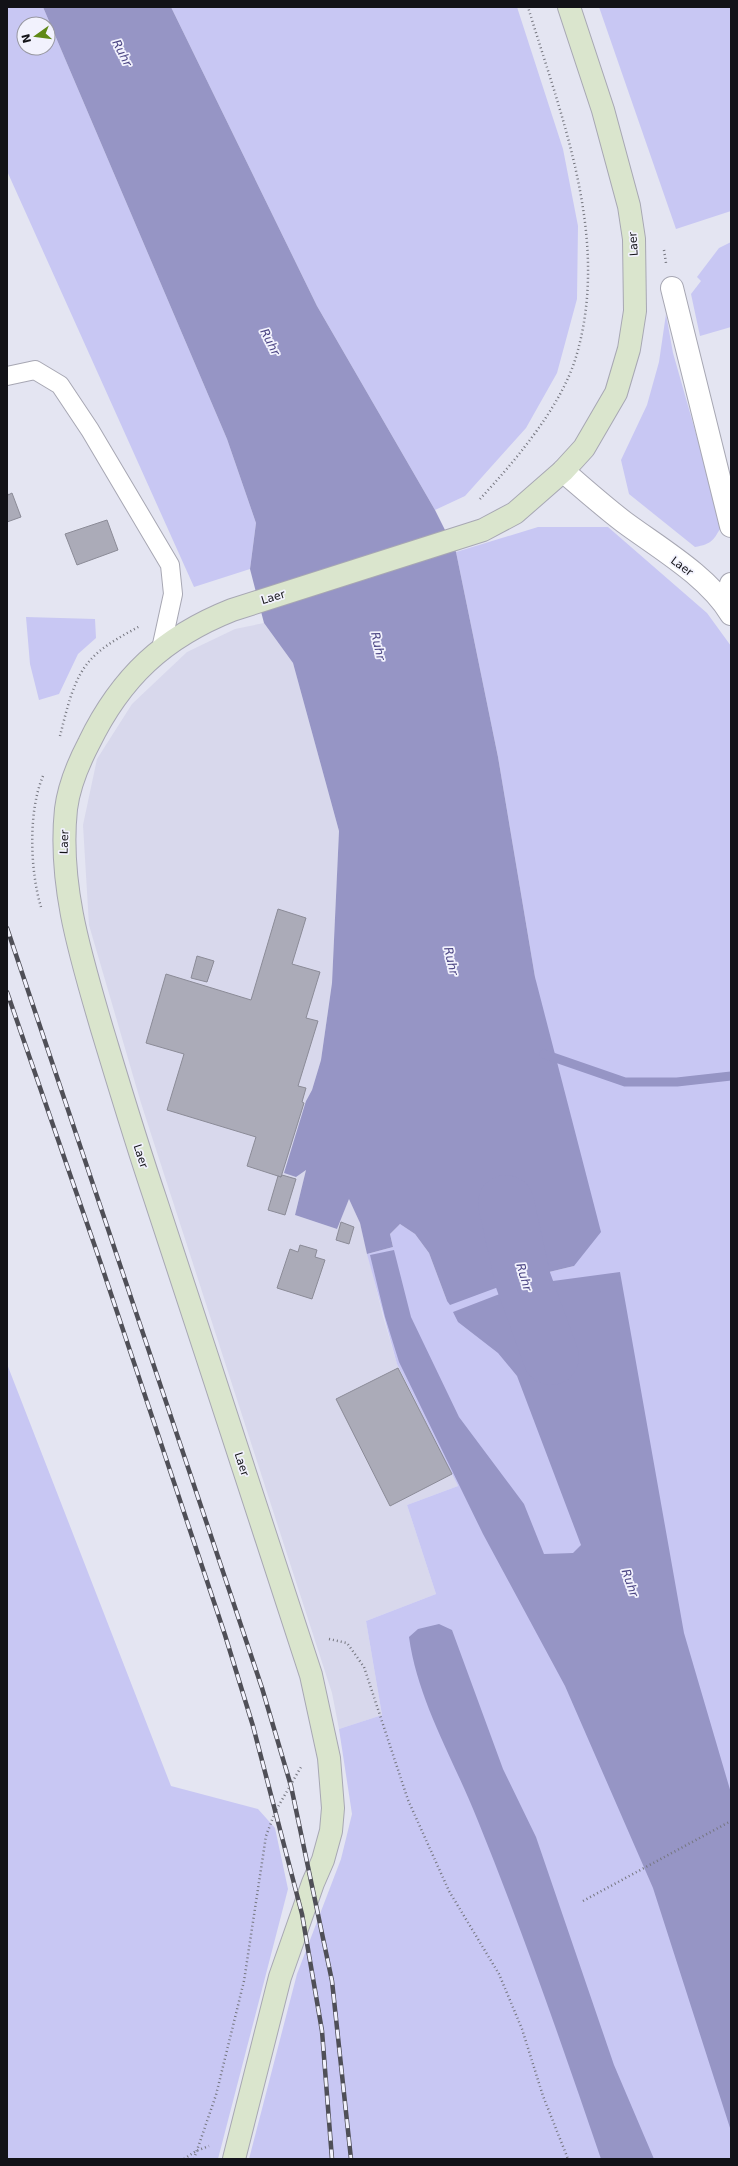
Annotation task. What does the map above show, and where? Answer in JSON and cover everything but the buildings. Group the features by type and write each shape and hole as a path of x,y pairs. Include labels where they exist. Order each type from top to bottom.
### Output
{"main road":[{"name":"Laer","path":"234,2159 280,1978 323,1860 331,1831 333,1808 329,1758 311,1675 132,1130 87,977 73,921 64,870 66,808 69,791 80,761 102,717 128,680 161,649 203,623 232,610 483,530 515,513 563,471 584,448 616,393 628,349 634,311 634,239 629,206 603,110 569,7"}],"street":[{"path":"672,288 731,526"},
{"name":"Laer","path":"563,471 617,517 729,600"}],"lane":[{"path":"7,376 35,370 60,385 90,430 170,565 173,594 161,649"}],"path":[{"path":"477,503 507,470 542,424 560,391 576,358 584,322 589,281 587,233 581,195 570,146 528,7"},
{"path":"326,1639 347,1643 364,1667 408,1800 449,1891 499,1974 522,2029 543,2096 568,2159"},
{"path":"583,1900 731,1821"}],"shaded area":[{"path":"7,7 43,7 47,16 16,16 16,56 56,56 56,38 227,439 256,523 250,569 194,587 7,171"},
{"path":"171,7 517,7 563,149 578,226 577,299 557,373 526,428 465,496 435,510 317,306"},
{"path":"599,7 731,7 731,211 676,229"},
{"path":"731,242 731,327 700,336 691,294 701,281 697,277 719,248"},
{"path":"666,314 673,353 722,525 717,534 709,543 695,547 629,494 621,460 647,405 659,362"},
{"path":"538,527 608,527 707,613 731,646 731,2159 249,2159 297,1974 341,1859 352,1814 339,1729 382,1715 366,1621 436,1594 407,1505 458,1486 397,1364 367,1254 393,1247 390,1234 400,1224 415,1234 429,1253 447,1301 520,1279 574,1266 535,977 498,757 456,552"},
{"path":"26,617 95,619 96,638 78,654 59,694 39,700 30,664"},
{"path":"264,623 293,663 339,831 332,983 321,1060 312,1090 306,1101 306,1170 295,1215 337,1229 349,1198 360,1223 383,1316 397,1364 458,1486 407,1505 436,1594 366,1621 382,1715 339,1729 332,1693 141,1103 89,925 83,825 97,759 132,704 187,652 235,629"},
{"path":"7,1364 171,1786 258,1809 275,1828 288,1889 218,2159 7,2159"}],"water":[{"path":"43,7 171,7 317,306 435,510 456,552 498,757 535,977 601,1232 574,1266 520,1279 450,1305 447,1301 429,1253 415,1234 400,1224 390,1234 393,1247 367,1254 360,1223 349,1199 337,1229 295,1215 306,1170 296,1177 284,1173 306,1101 312,1090 321,1060 332,983 339,831 293,663 264,623 250,569 256,523 227,439 56,38 56,16 47,16"},
{"path":"394,1250 411,1317 459,1417 524,1504 544,1554 573,1553 581,1545 517,1376 498,1353 458,1322 453,1312 523,1285 620,1272 684,1633 731,1793 731,2131 653,1888 565,1686 483,1534 399,1362 385,1317 370,1255"},
{"path":"439,1624 452,1630 503,1769 536,1837 614,2065 654,2159 601,2159 557,2031 511,1905 469,1798 428,1708 420,1685 409,1637 418,1629"}],"waterway":[{"path":"544,1054 625,1082 677,1082 731,1076"},
{"name":"Ruhr","path":"506,1203 523,1280 551,1357"}],"railway":[{"path":"7,928 262,1688 291,1786 332,1981 351,2159"},
{"path":"7,992 101,1264 225,1635 253,1726 302,1914 322,2031 332,2159"}]}
